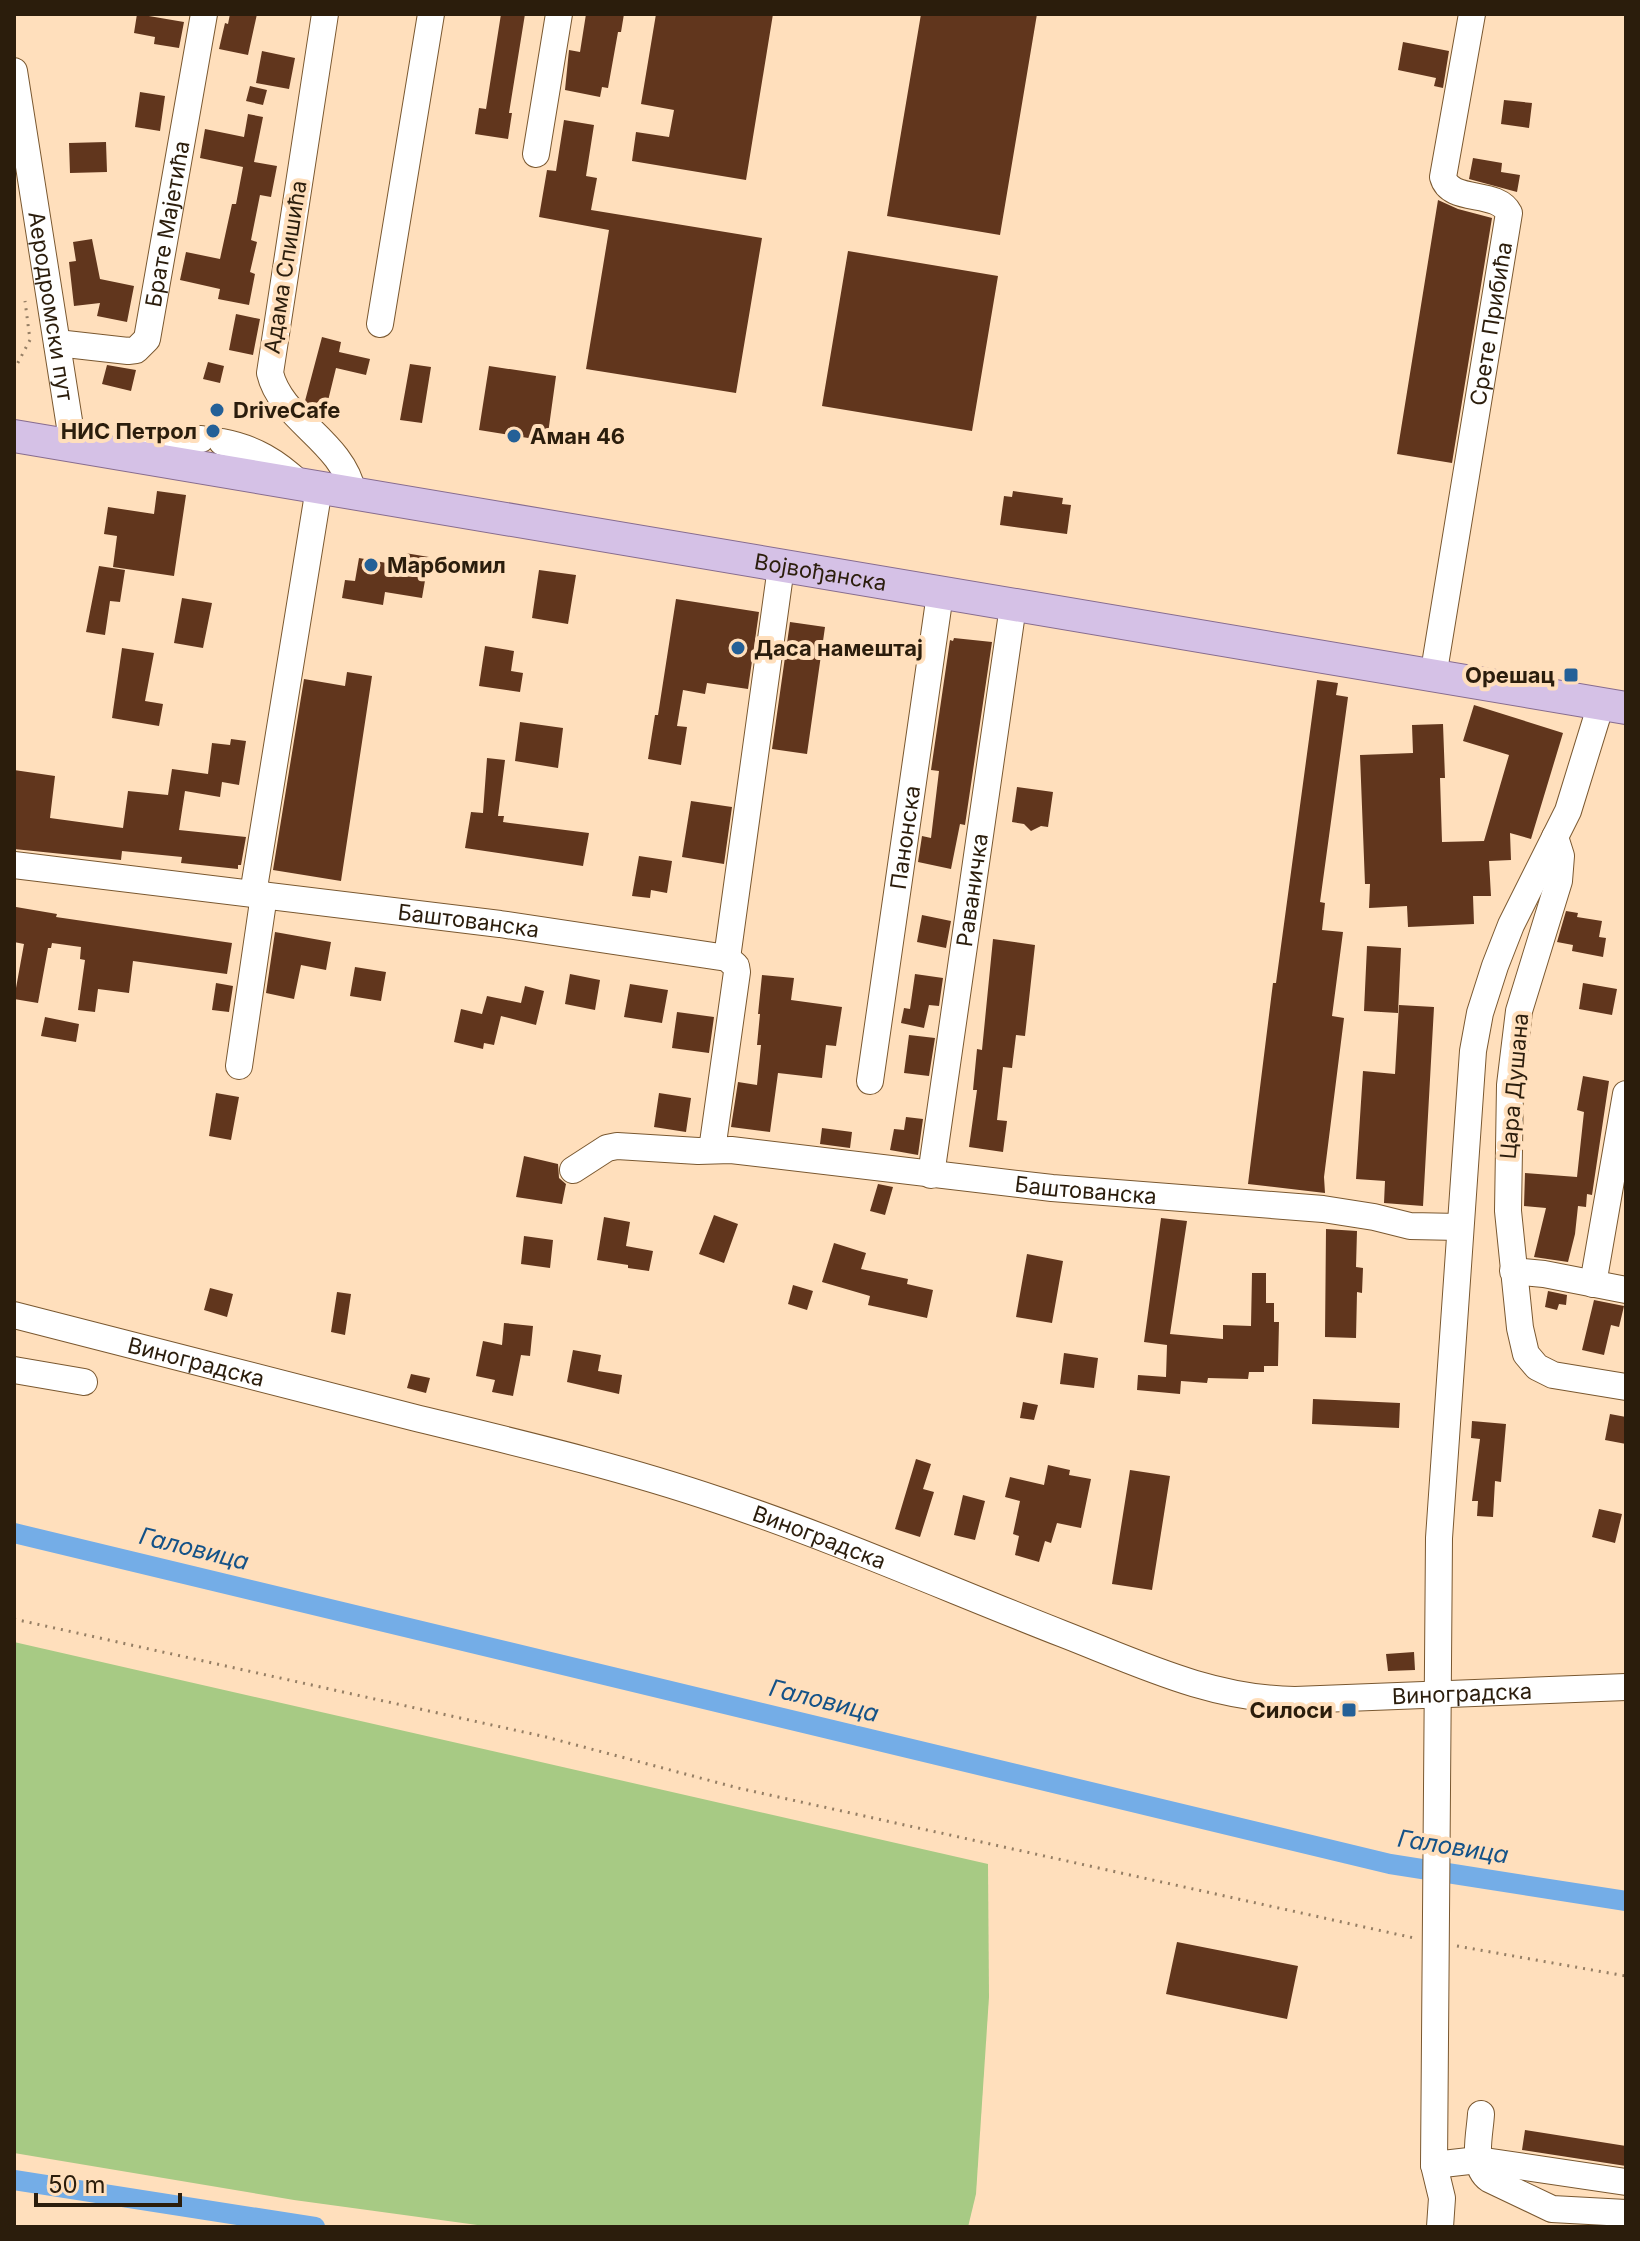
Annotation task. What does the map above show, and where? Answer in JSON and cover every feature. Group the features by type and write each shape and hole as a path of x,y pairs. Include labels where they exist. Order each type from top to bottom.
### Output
{"main road":[{"name":"Војвођанска","path":"14,436 1614,706"}],"street":[{"name":"Брате Мајетића","path":"57,343 128,351 136,350 147,339 204,14"},
{"name":"Адама Спишића","path":"325,14 270,373 280,397 345,468 353,493"},
{"path":"380,324 431,14"},
{"path":"536,154 559,14"},
{"name":"Срете Прибића","path":"1433,677 1509,213 1500,202 1452,189 1444,183 1472,14"},
{"name":"Аеродромски пут","path":"15,81 73,446"},
{"path":"124,455 146,443 166,439 212,441 266,456 309,486 239,1066"},
{"path":"712,1150 737,972 736,966 727,958 781,567"},
{"name":"Панонска","path":"870,1081 940,594"},
{"name":"Раваничка","path":"931,1175 1013,606"},
{"name":"Цара Душана","path":"1513,1271 1507,1185 1512,1054 1519,1011 1559,881 1561,860 1555,837 1614,706"},
{"path":"1440,2227 1442,2198 1434,2165 1439,1693 1436,1627 1446,1228 1480,1013 1511,925 1555,837"},
{"name":"Баштованска","path":"14,865 500,924 727,958"},
{"path":"1593,1284 1626,1094"},
{"name":"Баштованска","path":"573,1170 607,1148 617,1146 712,1150 1064,1189 1261,1202 1446,1228"},
{"path":"1626,1290 1513,1271 1520,1328 1526,1354 1531,1361 1553,1375 1626,1387"},
{"name":"Виноградска","path":"14,1315 680,1488 786,1524 1126,1659 1208,1689 1245,1698 1626,1687"},
{"path":"14,1370 84,1382"},
{"path":"1481,2114 1478,2160 1483,2175 1552,2209 1626,2213"},
{"path":"1434,2165 1478,2160 1626,2182"}],"path":[{"path":"14,370 30,340"},
{"path":"14,1619 546,1737 738,1788 1436,1931 1626,1976"}],"green space":[{"path":"14,1642 988,1864 989,1997 976,2194 968,2227 492,2227 294,2200 14,2153"}],"building":[{"path":"137,14 184,22 179,48 154,44 155,37 134,33"},
{"path":"230,14 257,14 248,55 219,49"},
{"path":"501,14 525,14 509,113 512,113 508,139 475,134 479,108 486,109"},
{"path":"586,14 624,14 608,88 602,87 600,97 565,90 569,50 580,52"},
{"path":"656,14 773,14 746,180 632,161 636,132 669,137 674,110 641,104"},
{"path":"921,14 1037,14 1000,235 887,216"},
{"path":"1403,42 1449,51 1443,88 1434,86 1436,78 1398,70"},
{"path":"262,51 295,58 289,89 256,83"},
{"path":"250,86 267,90 263,105 246,101"},
{"path":"140,92 165,96 160,131 135,127"},
{"path":"1504,100 1532,103 1529,128 1501,124"},
{"path":"248,114 263,117 254,162 277,166 271,197 260,195 251,240 257,242 250,272 255,274 249,305 218,299 220,289 180,280 186,252 220,259 243,167 200,158 205,129 244,137"},
{"path":"564,120 594,125 586,176 597,178 591,210 762,238 736,393 586,369 609,230 539,217 547,170 556,171"},
{"path":"106,142 107,172 70,173 69,143"},
{"path":"1473,158 1502,163 1501,172 1520,175 1517,192 1469,179"},
{"path":"1438,200 1492,218 1452,463 1397,454"},
{"path":"92,239 100,279 134,286 127,322 97,316 100,303 74,306 69,262 76,261 73,242"},
{"path":"848,251 998,276 972,431 822,406"},
{"path":"236,314 260,319 253,355 229,350"},
{"path":"322,337 341,342 339,352 370,359 366,375 336,368 325,413 313,410 305,401"},
{"path":"208,362 224,366 220,383 203,379"},
{"path":"410,364 431,367 422,423 400,420"},
{"path":"107,365 136,370 131,391 102,384"},
{"path":"489,366 556,376 547,441 479,430"},
{"path":"157,491 186,495 174,576 113,567 117,536 104,534 108,507 154,514"},
{"path":"1013,491 1063,498 1062,504 1071,505 1067,534 1000,525 1004,496 1012,497"},
{"path":"405,553 429,557 422,598 385,592 383,605 342,598 345,580 355,581 359,558 403,566"},
{"path":"99,566 125,570 120,602 110,601 105,635 86,632"},
{"path":"539,570 576,575 568,624 532,618"},
{"path":"182,598 212,603 203,648 174,643"},
{"path":"676,599 759,612 748,689 707,683 705,694 683,690 677,726 687,727 681,765 648,759"},
{"path":"790,622 825,627 807,754 772,749"},
{"path":"950,640 992,642 965,825 960,824 951,869 918,862 922,836 931,838 939,771 931,770"},
{"path":"485,646 514,651 511,671 523,673 520,692 479,686"},
{"path":"122,648 154,653 145,701 163,704 159,726 112,718"},
{"path":"347,672 372,676 341,881 273,870 304,679 345,686"},
{"path":"1317,680 1338,683 1336,695 1348,697 1320,902 1325,903 1322,930 1343,932 1332,1016 1344,1018 1324,1177 1325,1193 1248,1184 1273,983 1276,983"},
{"path":"1474,705 1563,733 1531,839 1510,833 1511,860 1489,861 1491,896 1473,896 1474,924 1408,927 1407,906 1369,908 1370,884 1365,884 1360,755 1413,753 1412,725 1443,724 1445,778 1440,778 1442,842 1484,841 1509,755 1463,741"},
{"path":"520,722 563,728 558,768 515,761"},
{"path":"231,739 246,741 239,785 222,782 220,797 185,791 179,830 246,837 238,869 181,863 182,857 122,851 121,860 14,849 14,770 55,776 50,818 123,828 128,791 168,795 172,769 208,774 212,743 230,745"},
{"path":"487,758 505,760 498,816 504,816 503,822 589,833 583,866 465,848 471,812 483,813"},
{"path":"1017,787 1053,792 1048,827 1041,826 1031,831 1024,824 1012,822"},
{"path":"691,801 732,807 724,864 682,857"},
{"path":"639,856 672,861 667,893 651,890 650,898 632,896"},
{"path":"16,907 57,914 56,917 232,943 227,974 133,961 129,993 98,989 95,1012 78,1010 85,960 80,959 81,947 52,943 48,948 38,1003 14,999 24,944 14,942"},
{"path":"1566,911 1578,913 1577,917 1602,921 1599,937 1606,938 1603,957 1572,951 1573,945 1557,942"},
{"path":"922,915 951,921 946,948 917,942"},
{"path":"275,932 331,942 326,970 301,965 294,999 266,993"},
{"path":"993,939 1035,945 1025,1036 1016,1035 1012,1068 1003,1067 997,1120 1007,1121 1003,1152 969,1147 977,1090 973,1090 977,1049 982,1050"},
{"path":"1367,946 1401,948 1398,1013 1364,1011"},
{"path":"355,967 386,972 381,1001 350,996"},
{"path":"570,974 600,980 595,1010 565,1004"},
{"path":"915,974 943,978 939,1006 929,1005 924,1028 901,1023 904,1008 910,1009"},
{"path":"762,975 794,978 791,1000 842,1007 836,1046 826,1045 822,1078 778,1073 770,1132 731,1127 738,1082 757,1085"},
{"path":"216,983 233,986 229,1012 212,1010"},
{"path":"1583,983 1617,989 1612,1015 1579,1009"},
{"path":"630,984 668,990 662,1023 624,1017"},
{"path":"525,986 544,991 536,1025 501,1016 494,1045 484,1043 483,1049 454,1042 461,1009 482,1014 487,996 521,1003"},
{"path":"1399,1005 1434,1007 1423,1206 1384,1203 1385,1181 1356,1179 1363,1071 1395,1074"},
{"path":"677,1012 714,1017 709,1053 672,1048"},
{"path":"45,1017 79,1024 76,1042 41,1036"},
{"path":"909,1035 935,1038 929,1076 904,1073"},
{"path":"1583,1076 1609,1081 1592,1195 1587,1194 1586,1207 1578,1206 1568,1262 1534,1257 1546,1208 1524,1206 1525,1173 1577,1177 1584,1112 1577,1110"},
{"path":"216,1093 239,1097 231,1140 209,1136"},
{"path":"659,1093 691,1098 686,1132 654,1127"},
{"path":"906,1117 923,1119 918,1155 890,1150 894,1129 904,1130"},
{"path":"822,1128 852,1132 850,1148 820,1144"},
{"path":"524,1156 558,1164 559,1178 566,1184 562,1204 516,1197"},
{"path":"878,1184 893,1187 885,1215 870,1211"},
{"path":"714,1215 738,1224 724,1263 699,1254"},
{"path":"604,1217 630,1222 626,1246 653,1251 649,1271 597,1260"},
{"path":"1161,1218 1187,1221 1170,1334 1223,1339 1223,1325 1251,1326 1252,1273 1266,1273 1266,1303 1274,1303 1274,1322 1279,1322 1278,1366 1264,1366 1264,1372 1249,1372 1248,1379 1208,1378 1207,1383 1181,1381 1180,1394 1137,1390 1138,1375 1166,1377 1167,1345 1144,1342"},
{"path":"1326,1229 1357,1231 1356,1267 1363,1268 1362,1293 1357,1292 1356,1338 1325,1337"},
{"path":"524,1236 553,1240 550,1268 521,1264"},
{"path":"834,1243 866,1253 861,1269 908,1279 907,1284 933,1290 927,1318 868,1305 870,1296 822,1282"},
{"path":"1027,1254 1063,1261 1052,1323 1016,1317"},
{"path":"793,1285 813,1291 807,1310 788,1304"},
{"path":"210,1288 233,1294 227,1317 204,1310"},
{"path":"1548,1291 1567,1295 1566,1305 1559,1304 1557,1310 1545,1307"},
{"path":"337,1292 351,1294 345,1335 331,1332"},
{"path":"1594,1300 1624,1306 1619,1327 1611,1325 1604,1355 1582,1350"},
{"path":"504,1323 533,1326 530,1356 521,1355 513,1396 492,1392 495,1380 476,1376 483,1341 502,1345"},
{"path":"573,1350 601,1355 598,1371 622,1375 619,1394 567,1382"},
{"path":"1064,1353 1098,1358 1094,1388 1060,1384"},
{"path":"411,1374 430,1378 426,1393 407,1388"},
{"path":"1313,1399 1400,1403 1399,1428 1312,1424"},
{"path":"1023,1402 1038,1405 1034,1420 1020,1418"},
{"path":"1610,1414 1626,1417 1626,1444 1605,1440"},
{"path":"1472,1421 1506,1424 1501,1482 1495,1481 1493,1517 1477,1516 1478,1501 1472,1501 1480,1439 1471,1438"},
{"path":"916,1459 931,1464 923,1489 934,1492 920,1537 895,1529"},
{"path":"1048,1465 1070,1470 1069,1475 1091,1479 1081,1528 1057,1523 1051,1543 1045,1541 1039,1562 1015,1555 1019,1536 1013,1534 1020,1501 1005,1497 1010,1477 1044,1485"},
{"path":"1130,1470 1170,1476 1152,1590 1112,1584"},
{"path":"963,1495 985,1501 975,1540 954,1535"},
{"path":"1599,1509 1622,1514 1615,1543 1592,1537"},
{"path":"1414,1652 1415,1670 1388,1671 1386,1654"},
{"path":"1177,1942 1298,1966 1287,2019 1166,1994"},
{"path":"1525,2130 1626,2146 1626,2166 1522,2150"}],"waterway":[{"name":"Галовица","path":"14,1533 1390,1864 1626,1901"},
{"path":"14,2180 315,2227"}],"place":[{"name":"DriveCafe","path":"217,410"},
{"name":"НИС Петрол","path":"213,431"},
{"name":"Аман 46","path":"514,436"},
{"name":"Марбомил","path":"371,565"},
{"name":"Даса намештај","path":"738,648"},
{"name":"Орешац","path":"1571,675"},
{"name":"Силоси","path":"1349,1710"}]}
